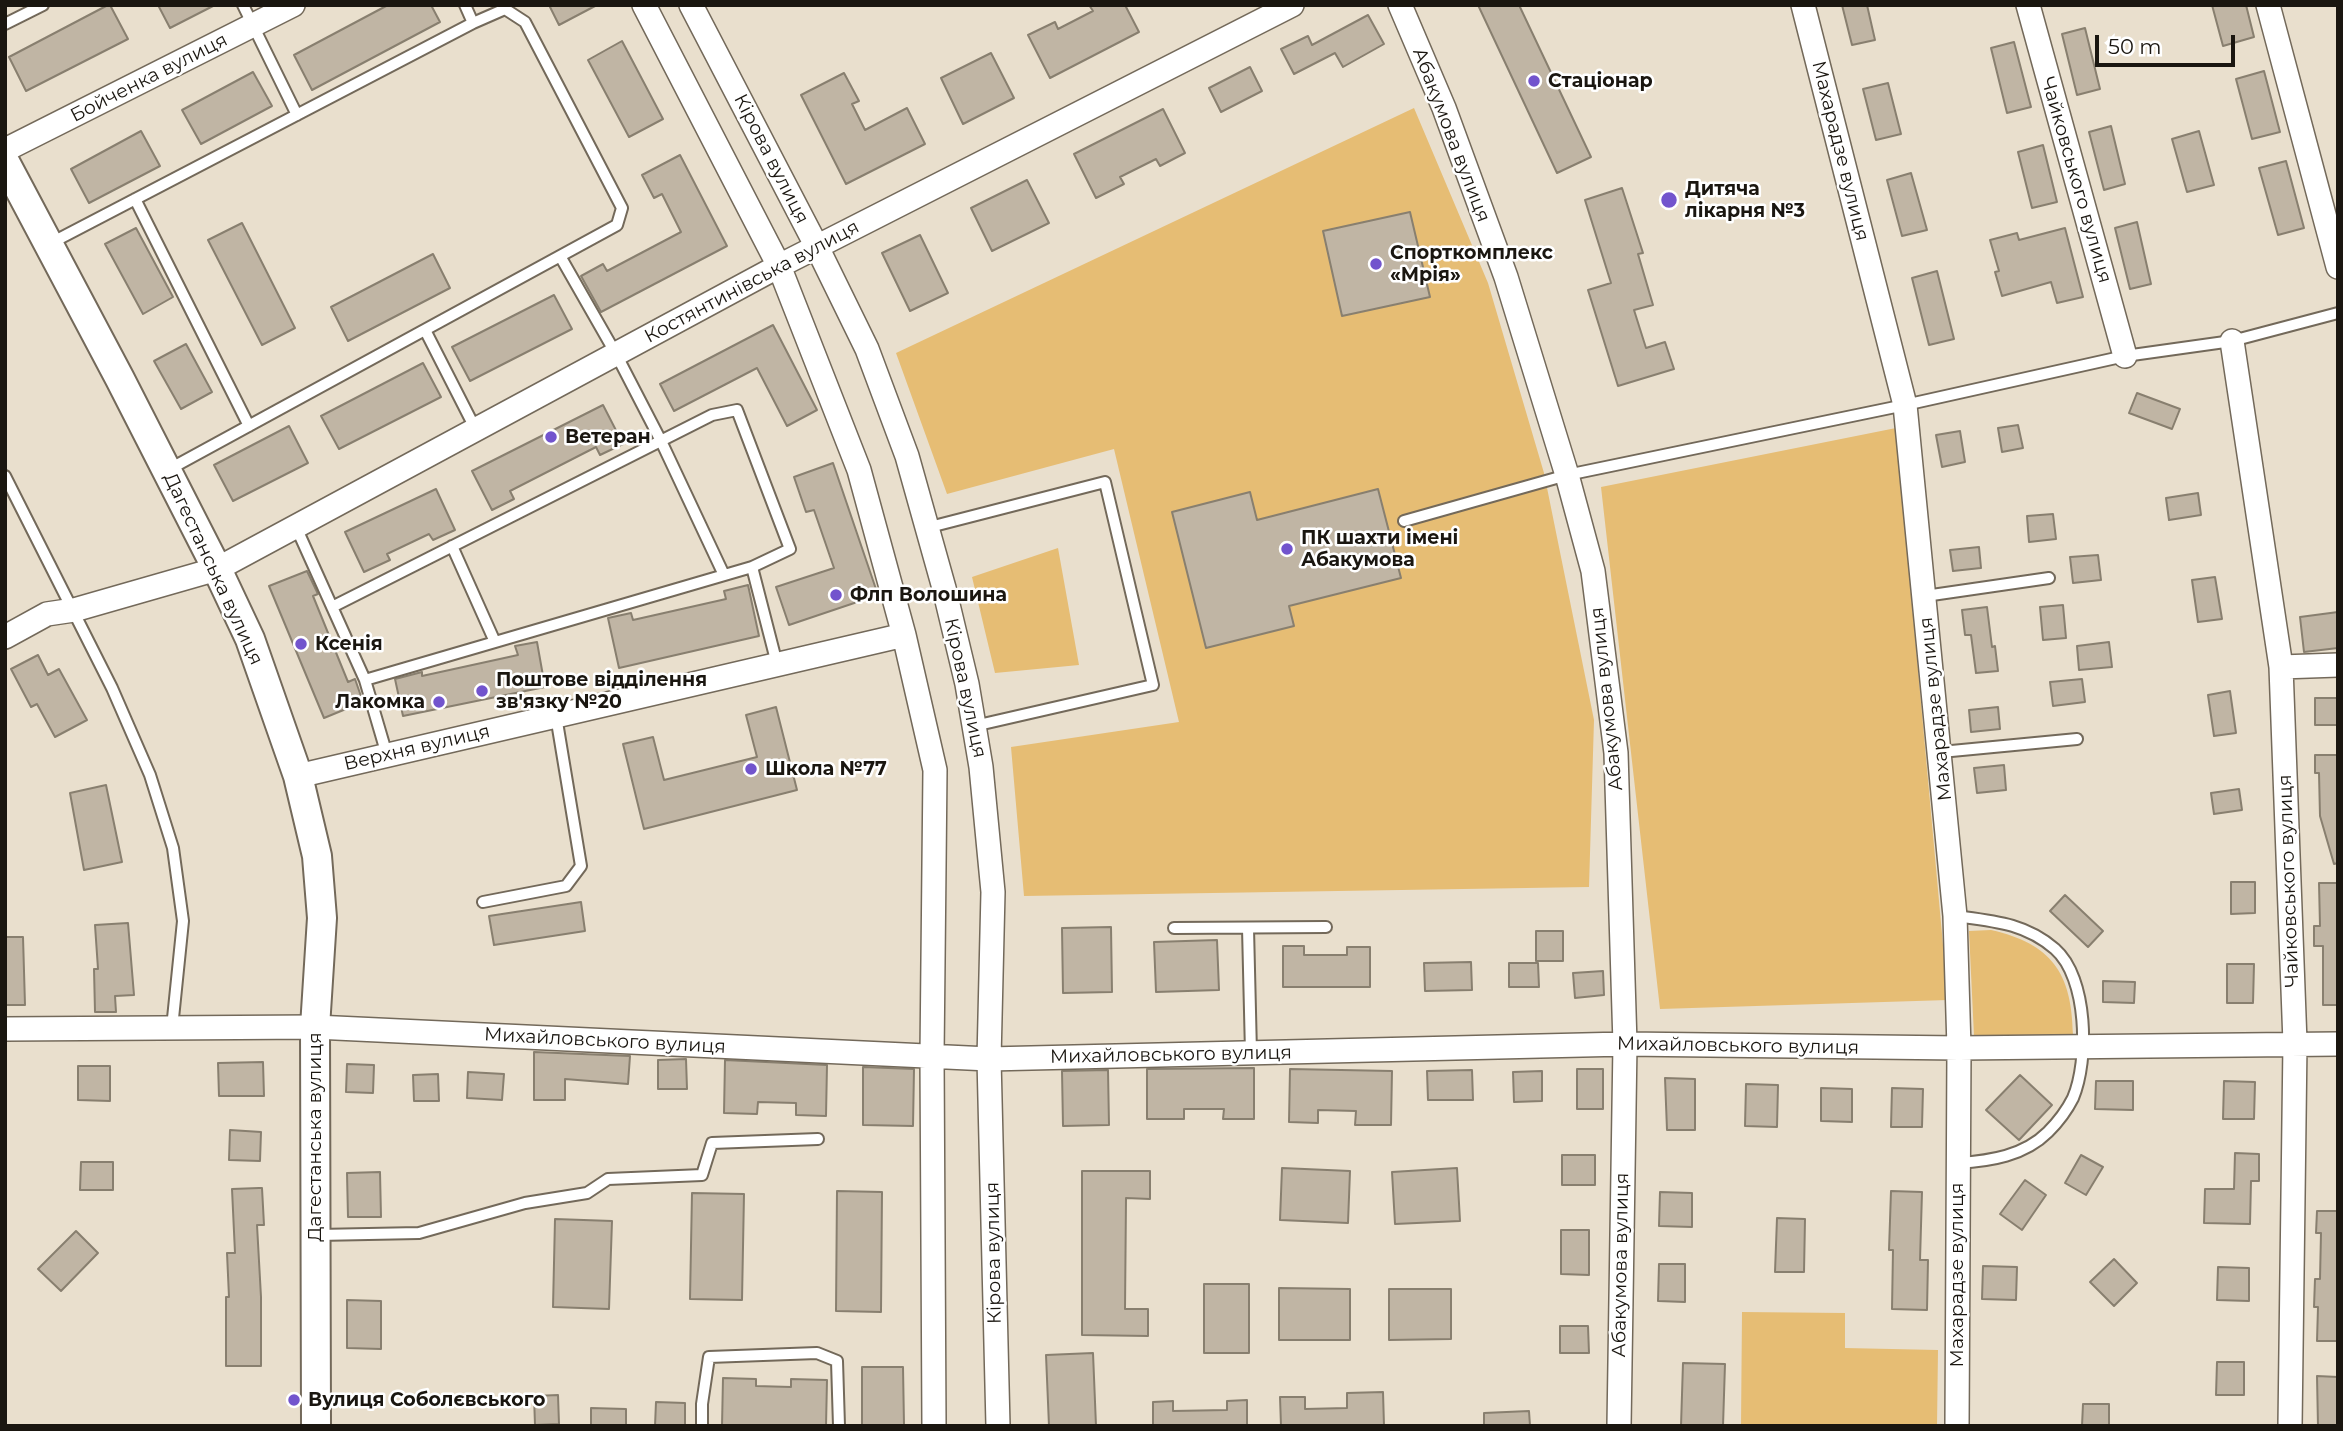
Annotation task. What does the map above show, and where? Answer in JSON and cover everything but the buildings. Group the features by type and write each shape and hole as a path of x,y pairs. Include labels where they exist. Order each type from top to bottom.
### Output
{"street":[{"name":"Бойченка вулиця","path":"5,150 248,15 293,5"},
{"path":"644,5 779,266 859,470 904,635 934,770 934,1426"},
{"name":"Кірова вулиця","path":"691,5 867,349 906,456 964,672 981,767 993,892 989,1059 998,1426"},
{"name":"Костянтинівська вулиця","path":"5,637 47,614 74,610 217,569 779,266 1292,5"},
{"name":"Абакумова вулиця","path":"1400,5 1444,108 1506,277 1567,475 1593,571 1616,753 1625,1044 1619,1426"},
{"name":"Махарадзе вулиця","path":"1803,5 1905,405 1941,751 1955,916 1959,1048 1957,1426"},
{"name":"Чайковського вулиця","path":"2028,5 2125,356"},
{"path":"2269,5 2338,267"},
{"name":"Дагестанська вулиця","path":"5,162 217,569 250,639 298,776 317,856 322,918 315,1027 316,1426"},
{"name":"Чайковського вулиця","path":"2232,341 2281,667 2295,1043 2290,1426"},
{"name":"Верхня вулиця","path":"298,776 904,635"},
{"path":"2281,667 2338,665"},
{"name":"Михайловського вулиця","path":"5,1029 315,1027 989,1059 1625,1044 1959,1048 2338,1044"}],"lane":[{"path":"5,24 43,5"},
{"path":"464,5 473,23"},
{"path":"48,244 473,23 505,9 526,22 622,208 617,225 166,471"},
{"path":"248,15 297,115"},
{"path":"135,199 249,426"},
{"path":"560,256 662,441 724,575"},
{"path":"1405,521 1567,475 2125,356 2232,341 2338,313"},
{"path":"425,330 476,430"},
{"path":"332,607 712,415 737,411 790,549 752,567 365,680"},
{"path":"5,476 112,688 150,775 173,848 183,921 172,1028"},
{"path":"926,528 1105,482 1153,685 974,726"},
{"path":"296,527 365,680 387,755"},
{"path":"452,546 495,642"},
{"path":"752,567 777,664"},
{"path":"1925,596 2049,578"},
{"path":"483,902 566,886 582,866 556,716"},
{"path":"1941,751 2077,739"},
{"path":"1955,916 2018,926 2058,951 2071,972 2082,1019 2082,1046 2073,1098 2046,1134 2003,1158 1958,1163"},
{"path":"1174,928 1326,927"},
{"path":"1248,928 1251,1053"},
{"path":"316,1235 419,1233 525,1203 587,1193 608,1179 702,1175 712,1143 818,1139"},
{"path":"702,1426 702,1404 709,1357 817,1353 837,1361 839,1426"}],"shaded area":[{"path":"1414,108 1488,283 1544,473 1594,720 1589,887 1024,896 1011,747 1179,722 1114,449 947,494 896,353"},
{"path":"1896,428 1948,1000 1660,1009 1601,487"},
{"path":"1058,548 1079,665 995,673 972,577"},
{"path":"1991,930 2029,944 2055,964 2068,994 2073,1035 1974,1036 1969,931"},
{"path":"1742,1312 1845,1313 1845,1348 1938,1350 1937,1426 1741,1426"}],"place":[{"name":"Стаціонар","path":"1534,81"},
{"name":"Дитяча лікарня №3","path":"1669,200"},
{"name":"Спорткомплекс «Мрія»","path":"1376,264"},
{"name":"Ветеран","path":"551,437"},
{"name":"ПК шахти імені Абакумова","path":"1287,549"},
{"name":"Флп Волошина","path":"836,595"},
{"name":"Ксенія","path":"301,644"},
{"name":"Поштове відділення зв'язку №20","path":"482,691"},
{"name":"Лакомка","path":"439,702"},
{"name":"Школа №77","path":"751,769"},
{"name":"Вулиця Соболєвського","path":"294,1400"}]}
